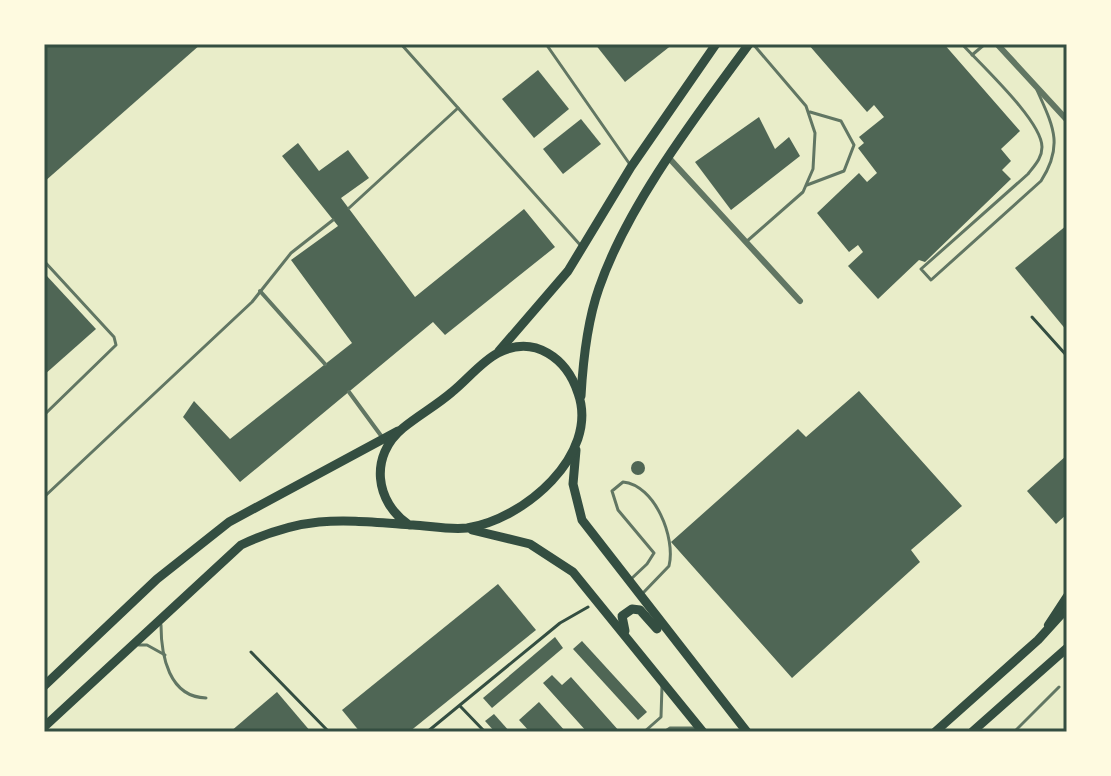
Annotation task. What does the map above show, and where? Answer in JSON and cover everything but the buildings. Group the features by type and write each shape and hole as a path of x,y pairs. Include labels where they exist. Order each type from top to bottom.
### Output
{"main road":[{"path":"44,686 157,579 229,522 401,429 435,407 498,353 568,271 631,167 716,44"},
{"path":"747,732 587,529 575,500 573,466 579,435 588,336 599,288 614,251 669,158 751,44"},
{"path":"498,353 534,347 554,355 569,372 580,399"},
{"path":"401,429 382,461 380,483 392,511 409,525"},
{"path":"464,528 488,523 538,492 563,467 579,435"},
{"path":"44,727 130,644 241,545 278,528 324,520 464,528 507,536 548,553 573,572 703,732"},
{"path":"1038,640 1067,596"},
{"path":"935,732 1038,640 1067,608"},
{"path":"629,639 622,616 632,609 640,610 682,653"},
{"path":"972,732 1067,650"}],"street":[{"path":"997,44 1067,120"},
{"path":"669,158 800,301"},
{"path":"260,291 325,364"},
{"path":"349,392 383,439"}],"lane":[{"path":"401,44 582,248"},
{"path":"546,44 631,167"},
{"path":"746,242 797,198 807,185 815,147 810,112 751,44"},
{"path":"962,44 1035,126 1042,144 1041,157 1028,174 921,269 931,280 1041,181 1053,162 1053,128 1033,82"},
{"path":"972,55 985,44"},
{"path":"349,208 458,108"},
{"path":"807,185 844,171 854,145 841,121 810,112"},
{"path":"44,497 260,291 291,253 333,220"},
{"path":"44,261 114,337 116,345 44,415"},
{"path":"627,582 654,553 614,504 612,491 623,482 638,487 664,518 670,547 669,566 639,597"},
{"path":"161,617 165,655 174,683 182,692 206,698"},
{"path":"130,644 147,645 165,655"},
{"path":"44,679 62,669"},
{"path":"644,732 661,717 664,706 658,675"},
{"path":"1014,732 1059,687"},
{"path":"664,732 683,727 703,732"}],"path":[{"path":"1032,317 1067,356"},
{"path":"427,732 560,623 598,602"},
{"path":"251,652 329,732"},
{"path":"459,706 485,732"}]}
